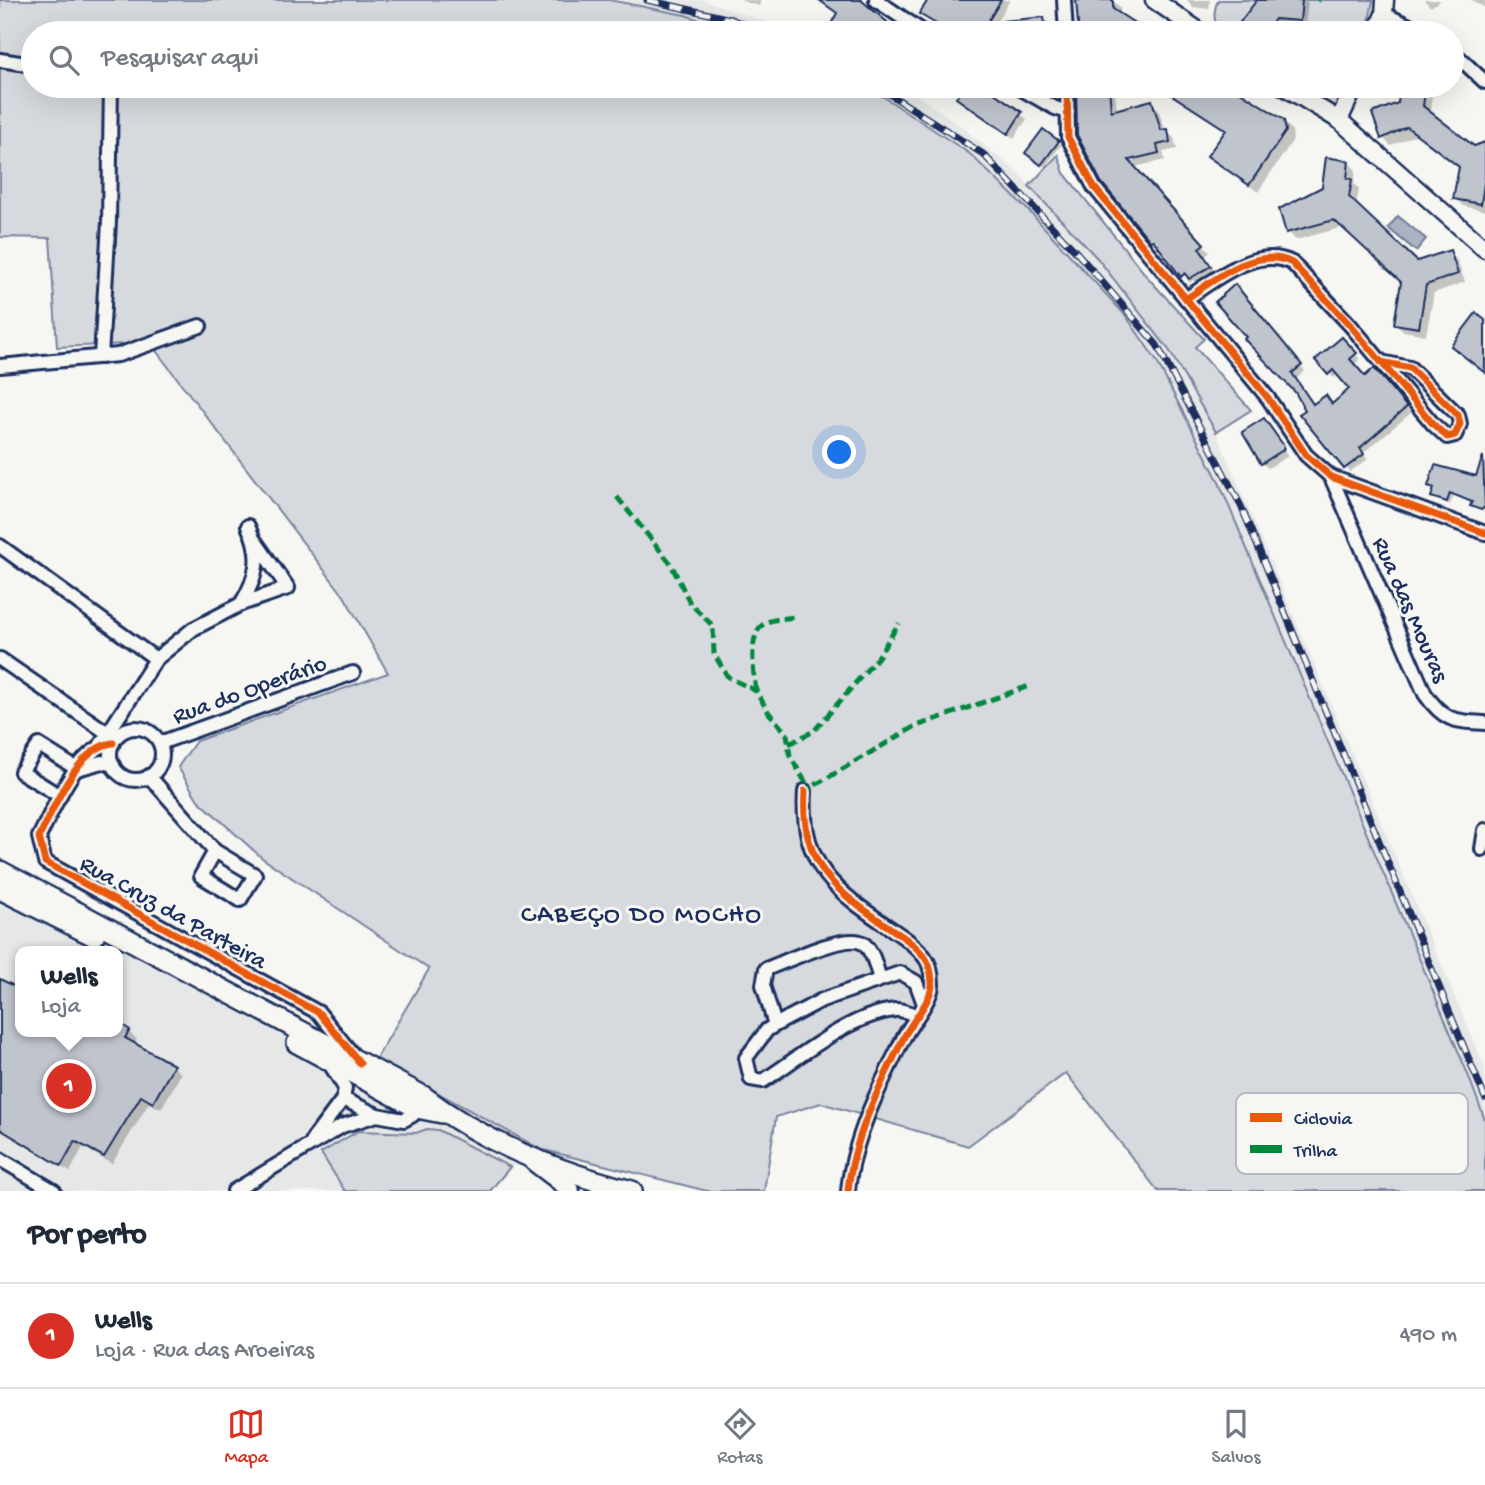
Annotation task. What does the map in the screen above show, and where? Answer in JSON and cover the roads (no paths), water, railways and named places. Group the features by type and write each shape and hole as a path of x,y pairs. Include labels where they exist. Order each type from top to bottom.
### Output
{"main road":[{"path":"0,871 355,1080 447,1114 523,1155 603,1188 632,1191"},
{"path":"0,889 115,946"},
{"path":"123,950 204,990 355,1080"}],"street":[{"path":"876,0 907,21"},
{"path":"1064,0 1065,21"},
{"path":"1154,0 1185,21"},
{"path":"1385,7 1406,21"},
{"path":"0,60 21,63"},
{"path":"1464,62 1485,82"},
{"path":"101,357 109,222 111,98"},
{"path":"1037,98 1055,108 1068,111"},
{"path":"1067,98 1068,137 1094,187 1268,398 1306,455 1331,477 1485,533"},
{"path":"1303,98 1339,120 1485,249"},
{"path":"1339,120 1349,98"},
{"path":"1186,299 1220,277 1260,258 1281,258 1292,263 1433,424 1447,437 1455,435 1460,424 1458,415 1410,368 1381,362"},
{"path":"0,366 101,357 137,350 200,326"},
{"name":"Rua das Mouras","path":"1331,477 1425,694 1439,714 1461,722 1485,723"},
{"path":"242,604 253,585 259,563 255,541 248,526"},
{"name":"Rua Cruz da Parteira","path":"255,541 288,588 242,604 193,629 156,659 109,739 87,753 60,796 39,837 45,862 319,1013 355,1080"},
{"path":"0,546 156,659"},
{"path":"0,659 109,739 113,765"},
{"name":"Rua do Operário","path":"160,743 353,673"},
{"path":"60,796 21,772 39,745 77,769 102,762 113,765 128,778 149,776 158,768 162,757 160,743 149,732 138,728 124,731 109,739"},
{"path":"149,776 215,851"},
{"path":"805,791 804,821 811,852 822,874 874,917 908,939 929,963 932,988 916,1014 870,1112 851,1165 848,1191"},
{"path":"1482,849 1485,830"},
{"path":"775,1025 763,985 766,969 848,939 863,943 873,956 880,979"},
{"path":"916,1014 896,1009 859,1021 810,1046 763,1081 751,1079 746,1058 767,1030 822,1000 900,973 916,982 924,1003"},
{"path":"309,1144 355,1080 377,1115"},
{"path":"234,1191 342,1126 377,1115 404,1120 417,1101"},
{"path":"523,1155 571,1191"},
{"path":"0,1160 54,1191"}],"railway":[{"path":"647,0 736,21"},
{"path":"896,98 983,154 1078,254 1157,345 1241,506 1485,1098"}],"place":[{"name":"Wells","path":"69,1086"}],"district":[{"name":"CABEÇO DO MOCHO","path":"642,912"}]}
